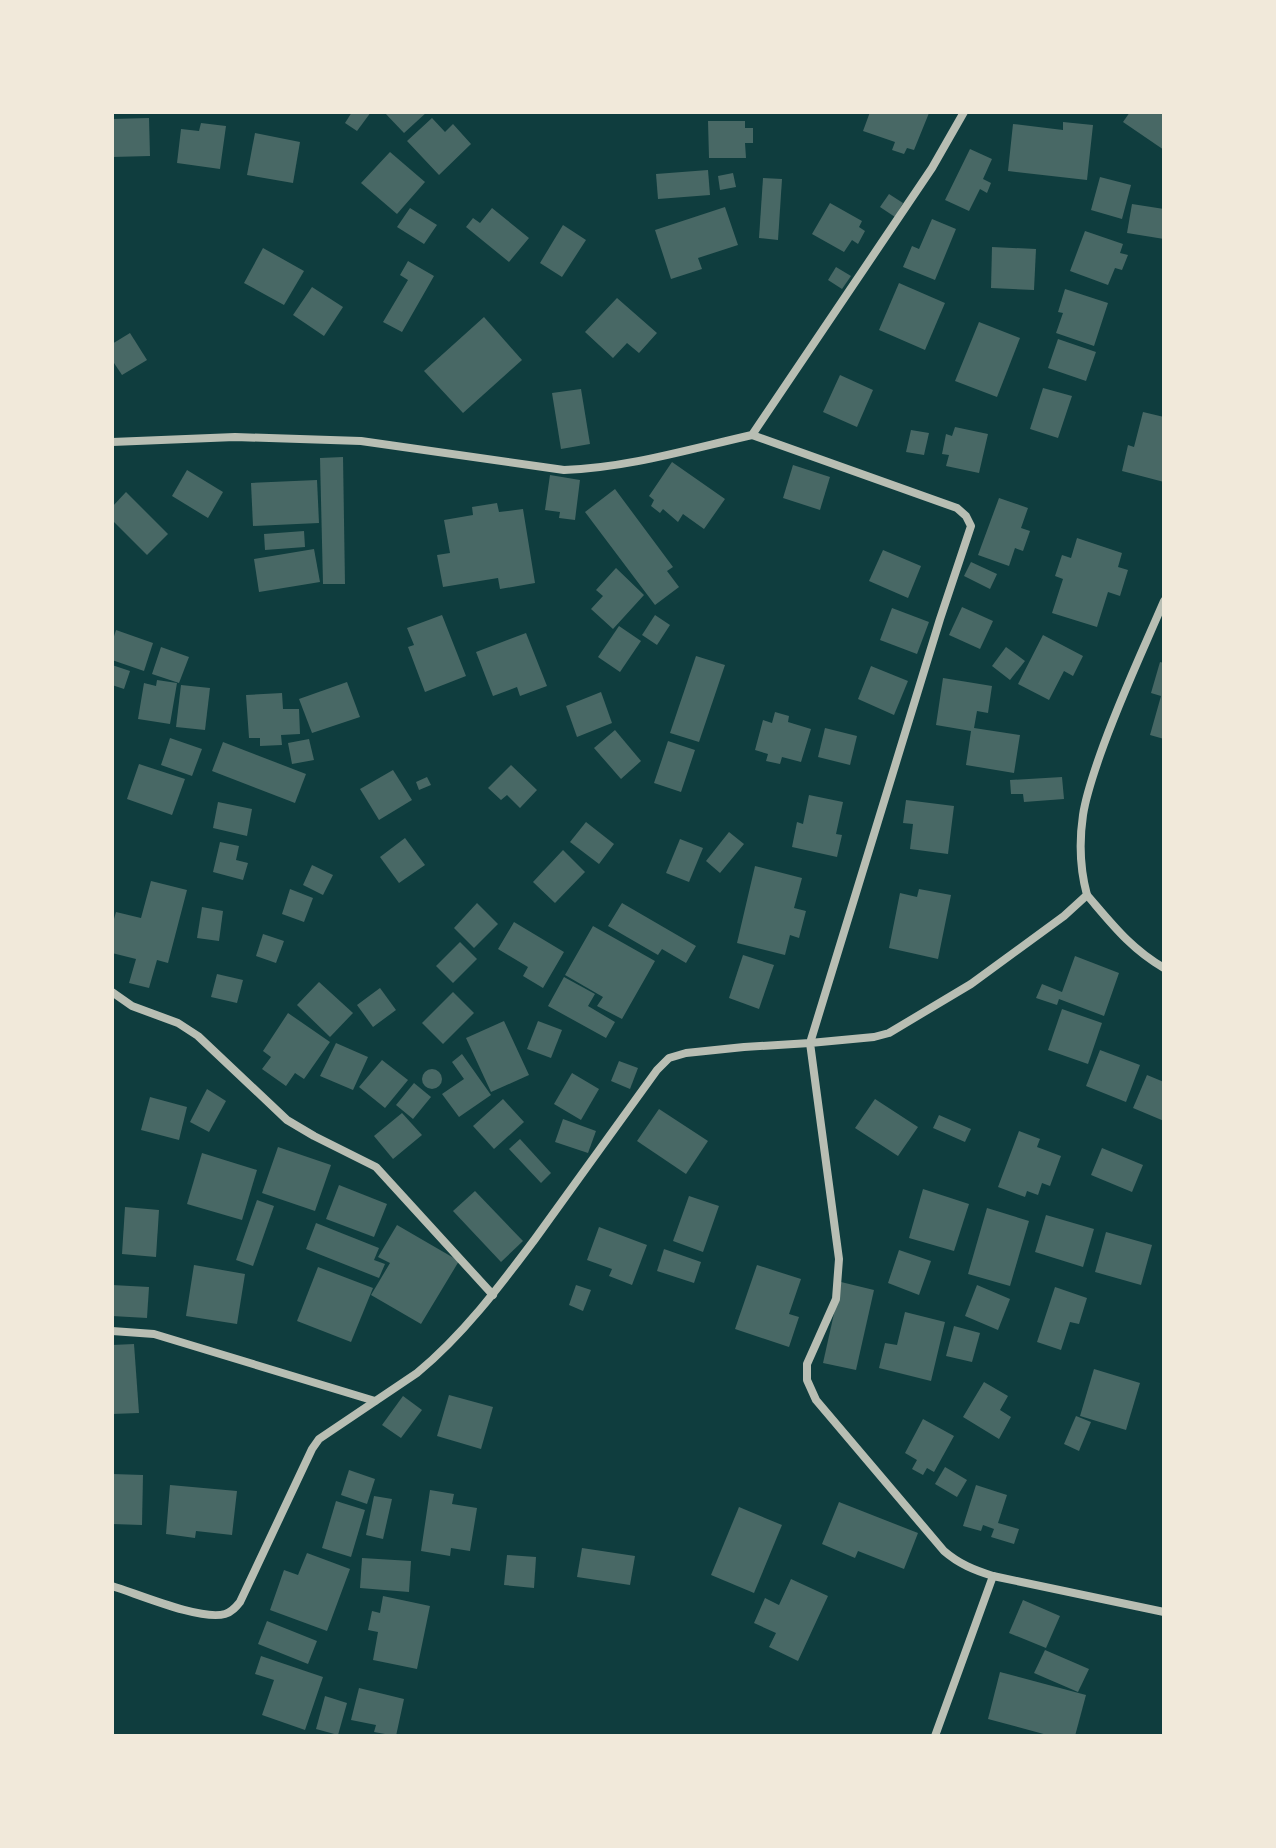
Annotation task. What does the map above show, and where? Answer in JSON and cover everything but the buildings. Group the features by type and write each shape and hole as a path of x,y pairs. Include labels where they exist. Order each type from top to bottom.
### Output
{"street":[{"path":"752,435 932,168 964,112"},
{"path":"112,442 235,437 361,441 564,470 620,464 752,435 957,508 966,516 971,526 810,1043 839,1259 836,1299 807,1364 807,1380 816,1400 944,1551 957,1562 993,1576 1164,1612"},
{"path":"1164,601 1111,724 1087,794 1080,844 1082,877 1087,895 1127,942 1164,968"},
{"path":"112,1586 201,1615 223,1615 234,1610 319,1439 417,1373 493,1295 657,1070 669,1058 686,1053 874,1037 889,1033 971,984 1064,916 1087,895"},
{"path":"112,992 132,1006 178,1023 198,1036 287,1120 376,1167 493,1295"},
{"path":"112,1331 154,1334 375,1401"},
{"path":"935,1736 993,1576"}]}
